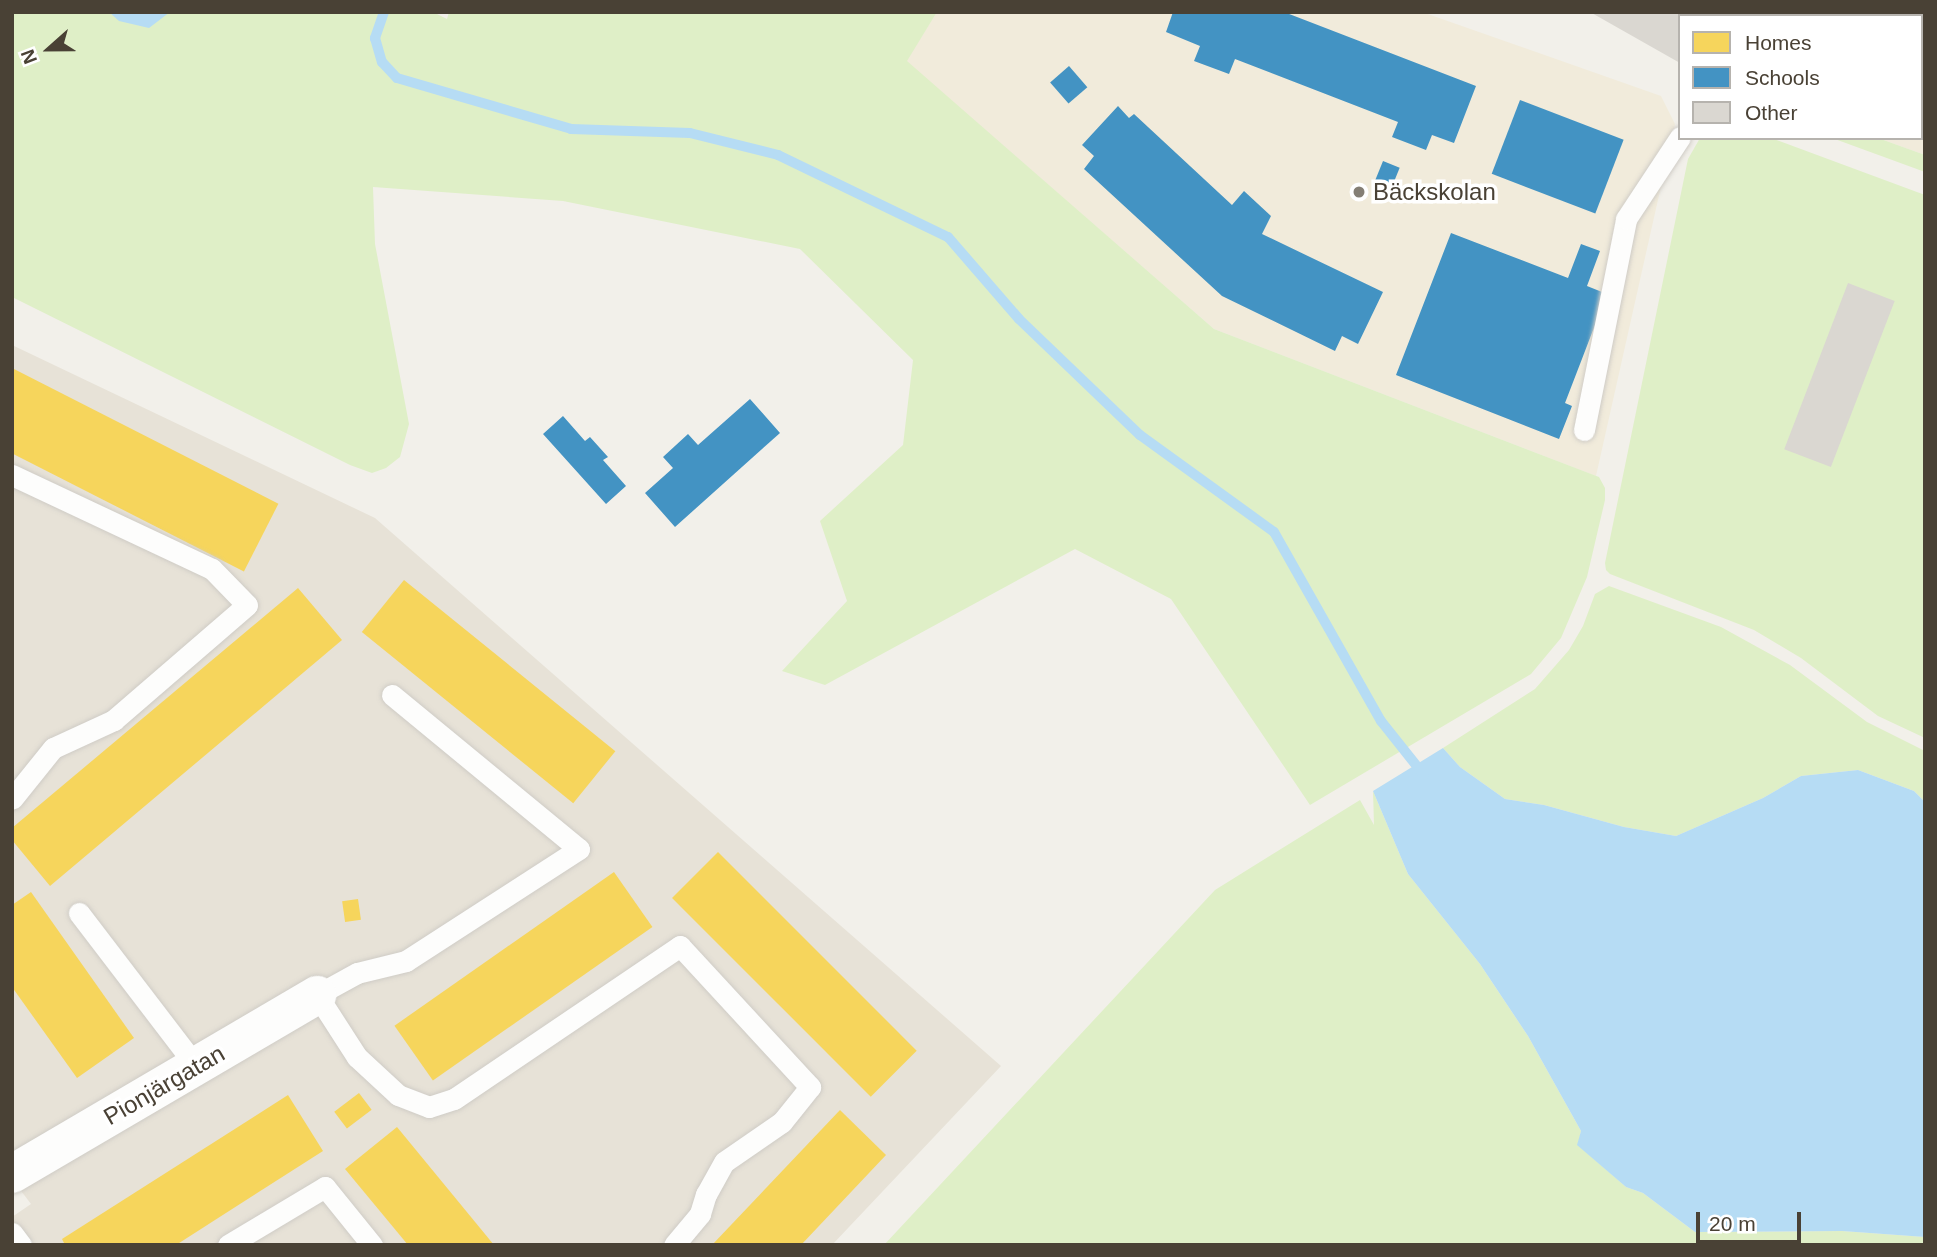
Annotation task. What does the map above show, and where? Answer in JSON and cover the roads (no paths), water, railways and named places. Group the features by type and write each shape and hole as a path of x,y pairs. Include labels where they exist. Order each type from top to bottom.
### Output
{"street":[{"name":"Pionjärgatan","path":"12,1174 317,995"}],"lane":[{"path":"1584,430 1626,219 1678,140"},
{"path":"12,475 212,569 247,605 114,720 53,748 12,799"},
{"path":"392,695 579,849 406,961 357,973 317,995 357,1057 398,1095 429,1107 454,1099 680,946 810,1087 782,1122 724,1162 706,1194 700,1214 674,1245"},
{"path":"79,913 195,1066"},
{"path":"228,1245 325,1188 372,1245"},
{"path":"12,1233 21,1245"}],"water":[{"path":"109,12 170,12 149,28 119,21"},
{"path":"1443,748 1460,767 1505,799 1544,805 1624,827 1676,836 1763,798 1801,776 1858,770 1914,791 1925,802 1925,1237 1842,1231 1695,1232 1643,1193 1626,1187 1577,1145 1581,1131 1528,1036 1480,964 1408,874 1373,791"}],"waterway":[{"path":"384,12 375,38 382,62 397,78 571,129 690,133 778,155 948,237 1019,319 1140,435 1274,532 1381,721 1424,775"}],"place":[{"name":"Bäckskolan","path":"1359,192"}]}
